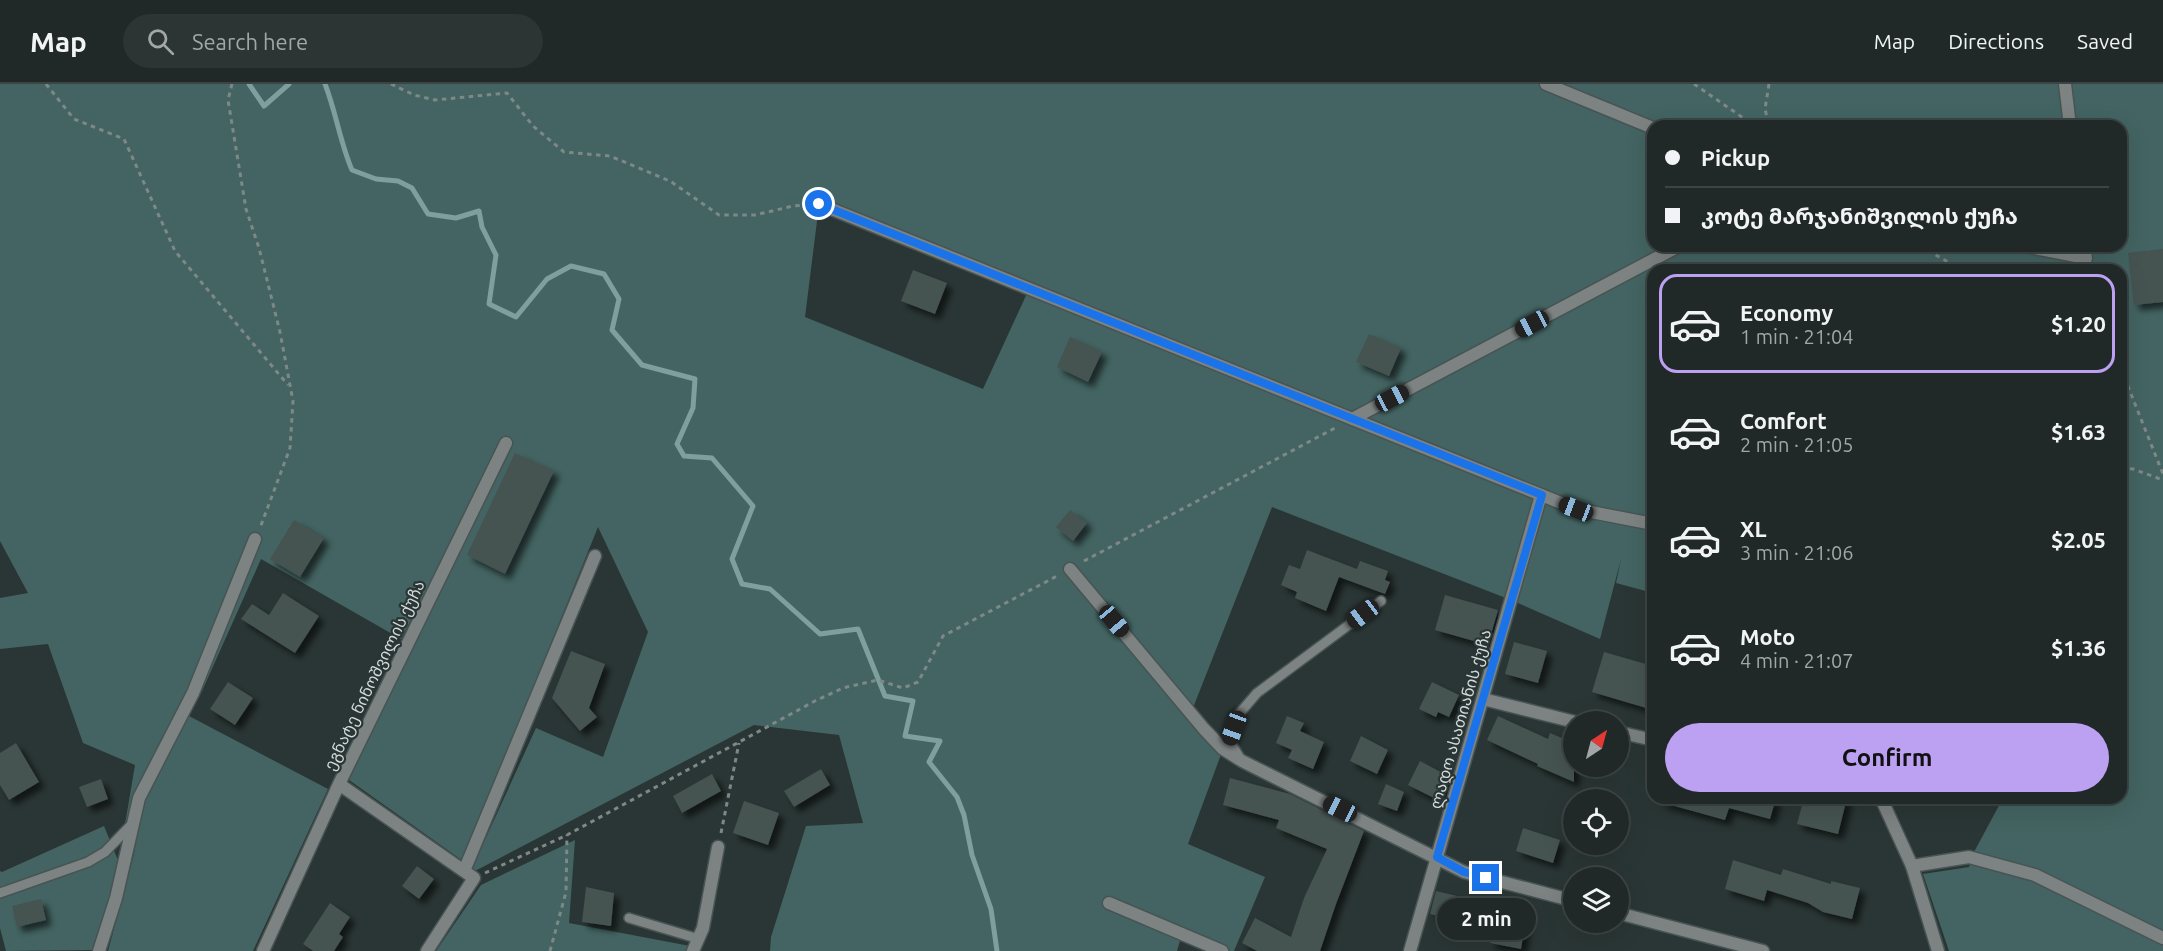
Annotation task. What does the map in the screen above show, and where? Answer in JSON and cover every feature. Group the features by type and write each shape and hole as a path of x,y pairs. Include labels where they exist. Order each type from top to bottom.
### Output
{"street":[{"path":"1546,84 1647,126"},
{"path":"2065,84 2069,120"},
{"path":"819,204 1576,509 1647,523"},
{"path":"1352,419 1667,252"},
{"path":"2055,252 2086,258"},
{"name":"ეგნატე ნინოშვილის ქუჩა","path":"469,875 339,784 506,443"},
{"name":"ლადო ასათიანის ქუჩა","path":"1410,951 1542,495"},
{"path":"99,951 116,898 138,798 193,693 255,539"},
{"path":"427,951 469,875 595,556"},
{"path":"1070,568 1204,729 1223,748 1242,761 1464,872 1563,898"},
{"path":"1483,699 1563,719"},
{"path":"1629,735 1647,739"},
{"path":"263,951 339,784"},
{"path":"1884,804 1912,866 1938,951"},
{"path":"693,951 703,928 718,847"},
{"path":"1912,866 1969,857 2035,875 2163,938"},
{"path":"1109,903 1222,951"},
{"path":"1629,916 1763,951"}],"lane":[{"path":"1242,761 1229,740 1238,715 1257,693 1381,601"},
{"path":"0,893 88,862 105,852 133,823"},
{"path":"629,918 699,939"}],"path":[{"path":"45,84 74,119 124,139 175,251 289,386"},
{"path":"232,84 228,100 246,209 260,248 280,332 293,401 290,448 255,539"},
{"path":"391,84 414,95 435,100 507,93 534,126 564,152 610,156 670,181 719,214 755,215 793,206 819,204"},
{"path":"1694,84 1746,120"},
{"path":"1768,84 1765,109 1768,120"},
{"path":"1930,252 1952,264"},
{"path":"2127,384 2163,474"},
{"path":"469,875 567,835 843,688 878,680 903,688 918,682 943,636 1352,419"},
{"path":"2127,468 2163,480"},
{"path":"718,847 739,742"},
{"path":"550,951 566,892 567,835"}],"shaded area":[{"path":"0,84 2163,84 2163,951 1949,951 1923,874 1969,867 1974,852 2000,804 2127,804 2127,264 1647,264 1647,591 1616,583 1621,559 1600,639 1511,600 1272,507 1191,713 1223,749 1188,844 1265,877 1234,951 1222,951 1182,934 1177,951 770,951 771,937 806,826 863,823 839,735 754,725 475,871 472,868 536,728 603,757 648,632 598,527 463,861 349,780 432,607 420,603 401,639 261,559 189,716 328,789 253,951 108,951 134,854 138,829 123,836 135,765 83,743 48,644 0,649 0,598 28,593 0,541","holes":["819,205 1029,289 983,389 805,317"]},
{"path":"104,826 119,863 94,950 6,951 0,928 0,871"},
{"path":"575,840 569,923 690,946 687,951 436,951 481,885"}],"building":[{"path":"2163,249 2163,302 2134,305 2128,253"},
{"path":"913,270 947,283 935,314 901,301"},
{"path":"1369,334 1401,348 1389,376 1356,362"},
{"path":"1070,337 1102,352 1088,382 1057,367"},
{"path":"515,453 554,471 505,574 467,555"},
{"path":"1070,510 1087,523 1073,541 1056,527"},
{"path":"294,520 324,538 300,577 270,559"},
{"path":"1307,550 1357,569 1360,561 1388,571 1385,580 1390,582 1385,594 1339,577 1326,611 1295,598 1297,592 1281,585 1289,565 1300,569"},
{"path":"283,593 319,616 295,653 241,619 252,604 269,615"},
{"path":"1445,595 1498,610 1488,645 1435,630"},
{"path":"1514,642 1547,651 1538,683 1505,674"},
{"path":"571,651 605,664 589,708 597,717 580,731 552,698"},
{"path":"1604,652 1647,664 1647,708 1592,692"},
{"path":"228,682 253,698 235,725 210,709"},
{"path":"1432,682 1459,695 1449,717 1438,712 1436,717 1419,709"},
{"path":"1287,716 1304,723 1300,731 1324,742 1313,769 1288,758 1292,750 1276,743"},
{"path":"1498,716 1548,739 1550,733 1563,738 1563,777 1574,777 1574,782 1537,766 1538,764 1487,740"},
{"path":"1361,736 1388,750 1377,774 1350,761"},
{"path":"16,743 39,782 9,800 0,785 0,753"},
{"path":"1420,761 1450,777 1438,800 1408,785"},
{"path":"821,769 830,785 794,807 784,791"},
{"path":"712,774 721,791 682,813 673,796"},
{"path":"1230,778 1290,794 1364,831 1320,951 1257,951 1242,943 1255,918 1291,937 1304,898 1327,849 1276,828 1279,820 1223,805"},
{"path":"101,779 108,799 87,807 79,787"},
{"path":"1386,784 1404,792 1397,811 1378,804"},
{"path":"744,801 779,813 768,845 733,833"},
{"path":"1667,804 1774,804 1770,819 1729,808 1725,820"},
{"path":"1802,804 1846,804 1838,834 1797,824"},
{"path":"1523,828 1560,840 1553,863 1516,851"},
{"path":"1733,860 1781,875 1783,869 1831,884 1831,881 1860,888 1852,919 1823,912 1808,903 1767,890 1764,901 1725,889"},
{"path":"417,866 434,879 419,899 402,886"},
{"path":"586,887 614,893 611,926 582,922"},
{"path":"1436,891 1470,899 1465,922 1430,914"},
{"path":"41,899 46,920 17,927 12,906"},
{"path":"330,903 350,917 339,934 343,937 334,951 313,951 303,944"},
{"path":"1496,914 1526,919 1521,949 1490,943"}],"waterway":[{"path":"249,84 264,106 289,84"},
{"path":"325,84 352,170 376,179 398,181 412,188 428,214 456,218 479,211 482,227 496,255 489,304 516,317 547,279 571,266 604,274 619,299 612,330 642,365 695,379 693,408 677,444 684,456 712,458 753,506 732,559 742,584 770,589 820,634 858,629 885,696 913,701 905,736 940,741 929,762 957,797 964,815 972,855 991,909 997,951"}],"route":[{"path":"819,204 1542,495 1437,857 1464,872 1486,878"}]}
